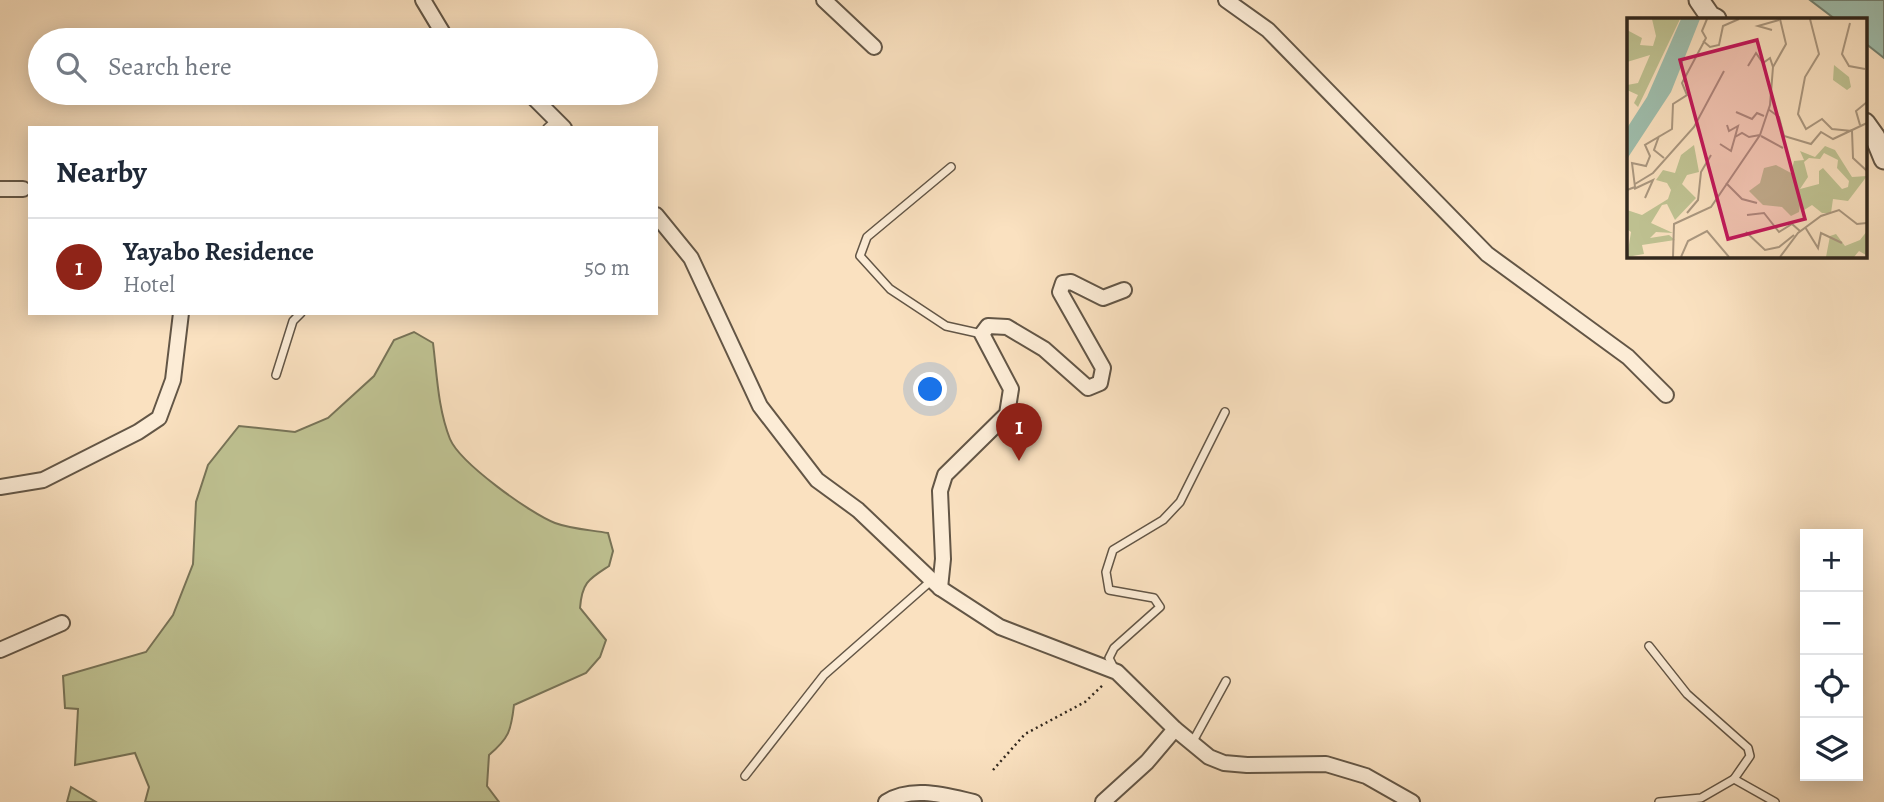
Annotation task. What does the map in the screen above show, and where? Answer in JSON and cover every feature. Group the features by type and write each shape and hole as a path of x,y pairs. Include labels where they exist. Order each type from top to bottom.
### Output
{"street":[{"path":"423,0 440,28"},
{"path":"824,0 874,47"},
{"path":"1226,0 1268,30 1487,254 1628,357 1666,396"},
{"path":"1699,0 1714,18"},
{"path":"539,105 555,125"},
{"path":"1867,126 1884,159"},
{"path":"0,189 23,188"},
{"path":"658,217 691,257 760,406 817,480 858,510 936,584 1000,627 1117,672 1175,729 1209,757 1224,763 1326,764 1366,776 1412,802"},
{"path":"936,584 943,559 940,491 945,475 1007,414 1011,389 982,334 988,326 1007,327 1044,349 1088,388 1100,383 1103,368 1060,292 1063,284 1070,282 1103,298 1124,290"},
{"path":"0,487 43,480 138,432 159,418 173,380 181,315"},
{"path":"0,650 62,622"},
{"path":"1103,802 1147,762 1175,729"},
{"path":"886,802 894,797 930,793 974,802"}],"lane":[{"path":"951,167 867,237 860,256 890,289 946,326 982,334"},
{"path":"276,375 293,321 299,315"},
{"path":"1117,672 1110,658 1114,648 1160,607 1154,598 1109,590 1106,572 1113,550 1163,520 1180,502 1225,412"},
{"path":"746,776 824,675 936,584"},
{"path":"1648,646 1686,694 1748,748 1750,756 1734,779 1701,798 1659,802"},
{"path":"1192,743 1226,681"},
{"path":"1734,779 1775,802"}],"path":[{"path":"992,771 1025,734 1085,702 1117,672"}],"green space":[{"path":"414,332 433,343 443,416 456,449 497,487 544,518 568,527 608,533 613,551 609,566 588,582 581,599 580,608 606,640 600,657 586,673 514,705 508,733 489,755 487,786 499,802 145,802 149,787 135,753 75,765 78,709 65,708 63,676 146,652 173,615 193,564 196,502 208,465 239,426 295,432 328,418 374,376 394,340"},
{"path":"71,787 96,802 67,802"}],"shaded area":[{"path":"1810,0 1884,0 1884,58 1867,45 1867,18 1834,18"}],"place":[{"name":"Yayabo Residence","path":"1019,461"}]}
